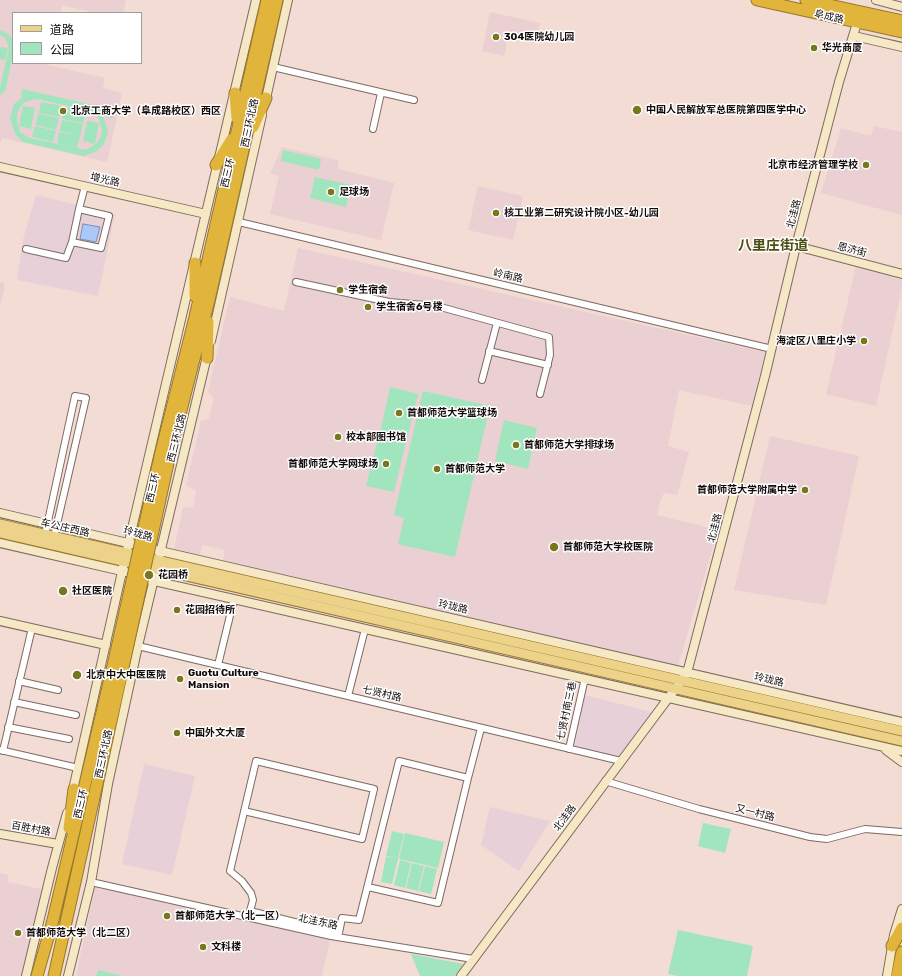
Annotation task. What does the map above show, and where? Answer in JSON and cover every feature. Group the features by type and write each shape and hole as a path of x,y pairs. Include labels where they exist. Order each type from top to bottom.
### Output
{"highway":[{"name":"西三环","path":"54,976 117,671 166,453 194,317 237,130 262,68 267,0"},
{"name":"西三环","path":"166,453 210,300 277,0"},
{"name":"阜成路","path":"757,0 902,32"},
{"name":"阜成路","path":"806,0 900,19"},
{"path":"216,166 237,130 235,93"},
{"path":"242,153 266,98"},
{"path":"194,317 195,263"},
{"path":"207,358 210,300"},
{"name":"西三环","path":"38,976 117,671"},
{"path":"63,880 74,789"},
{"path":"44,976 53,920"},
{"path":"49,976 65,922"},
{"path":"897,976 898,932"}],"main road":[{"name":"车公庄西路","path":"0,524 50,536 124,562"},
{"name":"车公庄西路","path":"0,533 124,562"},
{"name":"玲珑路","path":"124,562 140,562 158,566 677,685 783,714 902,741"},
{"name":"玲珑路","path":"677,685 791,706 902,731"}],"street":[{"path":"26,976 58,844 74,789 124,562 256,0"},
{"name":"西三环北路","path":"68,976 91,882 108,784 138,646 239,222 266,98 262,68 288,0"},
{"path":"876,0 902,7"},
{"name":"北洼路","path":"461,976 472,959 687,672 772,349 796,246 838,82 857,23"},
{"path":"854,36 902,47"},
{"path":"262,68 414,100"},
{"path":"373,129 381,93"},
{"name":"增光路","path":"0,167 206,214"},
{"path":"26,249 66,258 72,242 85,186"},
{"path":"72,242 102,248 109,216 79,209"},
{"name":"岭南路","path":"239,222 772,349"},
{"name":"恩济街","path":"796,246 902,274"},
{"path":"296,282 389,302 437,306 549,337 550,355 540,394"},
{"path":"482,380 497,323"},
{"path":"489,351 548,365"},
{"path":"75,396 86,398 57,526 50,536 48,523 75,396"},
{"path":"139,500 170,508"},
{"path":"136,510 149,523 131,606 144,621"},
{"name":"玲珑路","path":"0,513 144,545 901,722"},
{"path":"0,543 124,562 137,576 154,581 902,751"},
{"path":"218,665 234,599"},
{"path":"0,621 106,645"},
{"path":"110,624 142,632"},
{"path":"32,628 1,751 78,768"},
{"path":"348,696 365,628"},
{"name":"七贤村路","path":"138,646 621,761"},
{"name":"七贤村南三巷","path":"569,749 585,678"},
{"path":"19,681 58,690"},
{"path":"14,702 76,715"},
{"path":"791,706 826,704"},
{"path":"783,714 805,728"},
{"path":"8,727 69,739"},
{"path":"368,887 438,903 481,728"},
{"path":"880,746 902,762"},
{"path":"244,811 362,839 374,789 256,761 244,811 230,871 242,881 251,894 253,900 250,912 339,933 342,918 359,920 399,761 468,778"},
{"name":"又一村路","path":"605,781 685,806 810,837 827,838 865,829 902,832"},
{"name":"百胜村路","path":"0,834 58,844"},
{"name":"北洼东路","path":"91,882 331,936 472,959"},
{"path":"898,932 902,909"},
{"path":"887,976 897,949"}],"shaded area":[{"name":"北京工商大学（阜成路校区）西区","path":"0,0 126,0 123,12 91,12 62,5 60,12 12,12 12,64 48,64 105,78 103,88 122,93 107,162 2,138 0,144"},
{"name":"304医院幼儿园","path":"490,12 540,23 536,40 509,34 504,56 482,51"},
{"name":"北京市经济管理学校","path":"874,126 902,132 902,215 821,193 841,128 871,136"},
{"path":"282,147 338,160 338,169 394,183 381,240 270,214 279,176 270,174"},
{"name":"核工业第二研究设计院小区-幼儿园","path":"478,186 523,196 513,240 468,230"},
{"path":"36,195 115,214 98,296 17,280 23,240"},
{"name":"首都师范大学","path":"298,248 765,352 752,406 679,390 668,446 689,452 677,495 664,493 660,501 657,515 718,530 678,666 223,561 225,550 203,545 199,556 174,550 183,507 193,508 196,490 186,486 201,421 209,419 214,398 208,392 230,297 284,311"},
{"name":"海淀区八里庄小学","path":"856,266 902,280 902,288 876,406 826,394"},
{"path":"0,282 5,283 0,308"},
{"name":"首都师范大学附属中学","path":"770,436 859,456 826,605 734,590"},
{"path":"585,695 651,712 619,757 574,747"},
{"path":"144,764 195,776 172,875 122,864"},
{"path":"490,807 550,821 519,871 481,845"},
{"name":"首都师范大学（北二区）","path":"0,873 8,875 8,882 45,890 26,976 0,976"},
{"name":"首都师范大学（北一区）","path":"96,883 331,936 322,976 76,976"}],"green space":[{"path":"0,30 12,38 12,60 5,91 0,95 0,87 9,48 6,39 0,35"},
{"path":"0,47 8,48 5,60 0,59"},
{"path":"22,89 115,110 113,118 103,116 108,131 104,144 97,151 84,156 23,142 15,134 10,118 14,104 23,97 21,96","holes":["37,99 91,111 99,119 102,131 97,143 86,150 77,148 80,136 59,132 57,143 73,147 29,138 20,132 17,119 17,114 20,107 25,102"]},
{"path":"41,102 62,106 59,117 39,113"},
{"path":"23,106 35,108 31,129 19,126"},
{"path":"65,107 86,112 83,123 62,119"},
{"path":"38,114 59,118 56,130 36,125"},
{"path":"62,120 83,124 80,136 60,131"},
{"path":"87,121 99,123 95,144 83,141"},
{"path":"35,126 56,131 53,142 32,137"},
{"path":"283,150 321,159 319,170 281,161"},
{"name":"足球场","path":"315,177 351,185 346,207 310,198"},
{"name":"首都师范大学篮球场","path":"390,387 418,394 407,439 380,433"},
{"path":"423,391 490,406 455,557 398,544 404,518 394,515"},
{"name":"首都师范大学排球场","path":"504,420 537,428 528,469 495,461"},
{"name":"首都师范大学网球场","path":"379,435 406,442 394,492 366,486"},
{"path":"703,823 731,829 725,853 698,846"},
{"path":"392,831 404,834 398,859 386,856"},
{"path":"405,833 444,842 438,868 399,859"},
{"path":"386,857 398,859 392,884 381,882"},
{"path":"400,860 411,863 405,888 394,885"},
{"path":"412,863 424,866 418,891 406,888"},
{"path":"425,866 437,869 431,894 419,891"},
{"path":"678,930 753,946 747,976 678,976 668,974"},
{"path":"411,954 463,964 455,976 420,976"},
{"path":"98,970 123,976 96,976"}],"water":[{"path":"83,224 100,227 96,242 80,239"}],"place":[{"name":"304医院幼儿园","path":"496,37"},
{"name":"华光商厦","path":"814,48"},
{"name":"中国人民解放军总医院第四医学中心","path":"637,110"},
{"name":"北京工商大学（阜成路校区）西区","path":"63,111"},
{"name":"北京市经济管理学校","path":"866,165"},
{"name":"足球场","path":"331,192"},
{"name":"核工业第二研究设计院小区-幼儿园","path":"496,213"},
{"name":"学生宿舍","path":"340,290"},
{"name":"学生宿舍6号楼","path":"368,307"},
{"name":"海淀区八里庄小学","path":"864,341"},
{"name":"首都师范大学篮球场","path":"399,413"},
{"name":"校本部图书馆","path":"338,437"},
{"name":"首都师范大学排球场","path":"516,445"},
{"name":"首都师范大学网球场","path":"386,464"},
{"name":"首都师范大学","path":"437,469"},
{"name":"首都师范大学附属中学","path":"805,490"},
{"name":"首都师范大学校医院","path":"554,547"},
{"name":"花园桥","path":"149,575"},
{"name":"社区医院","path":"63,591"},
{"name":"花园招待所","path":"177,610"},
{"name":"北京中大中医医院","path":"77,675"},
{"name":"Guotu Culture Mansion","path":"180,679"},
{"name":"中国外文大厦","path":"177,733"},
{"name":"首都师范大学（北一区）","path":"167,916"},
{"name":"首都师范大学（北二区）","path":"18,933"},
{"name":"文科楼","path":"203,947"}],"district":[{"name":"八里庄街道","path":"773,246"}]}
